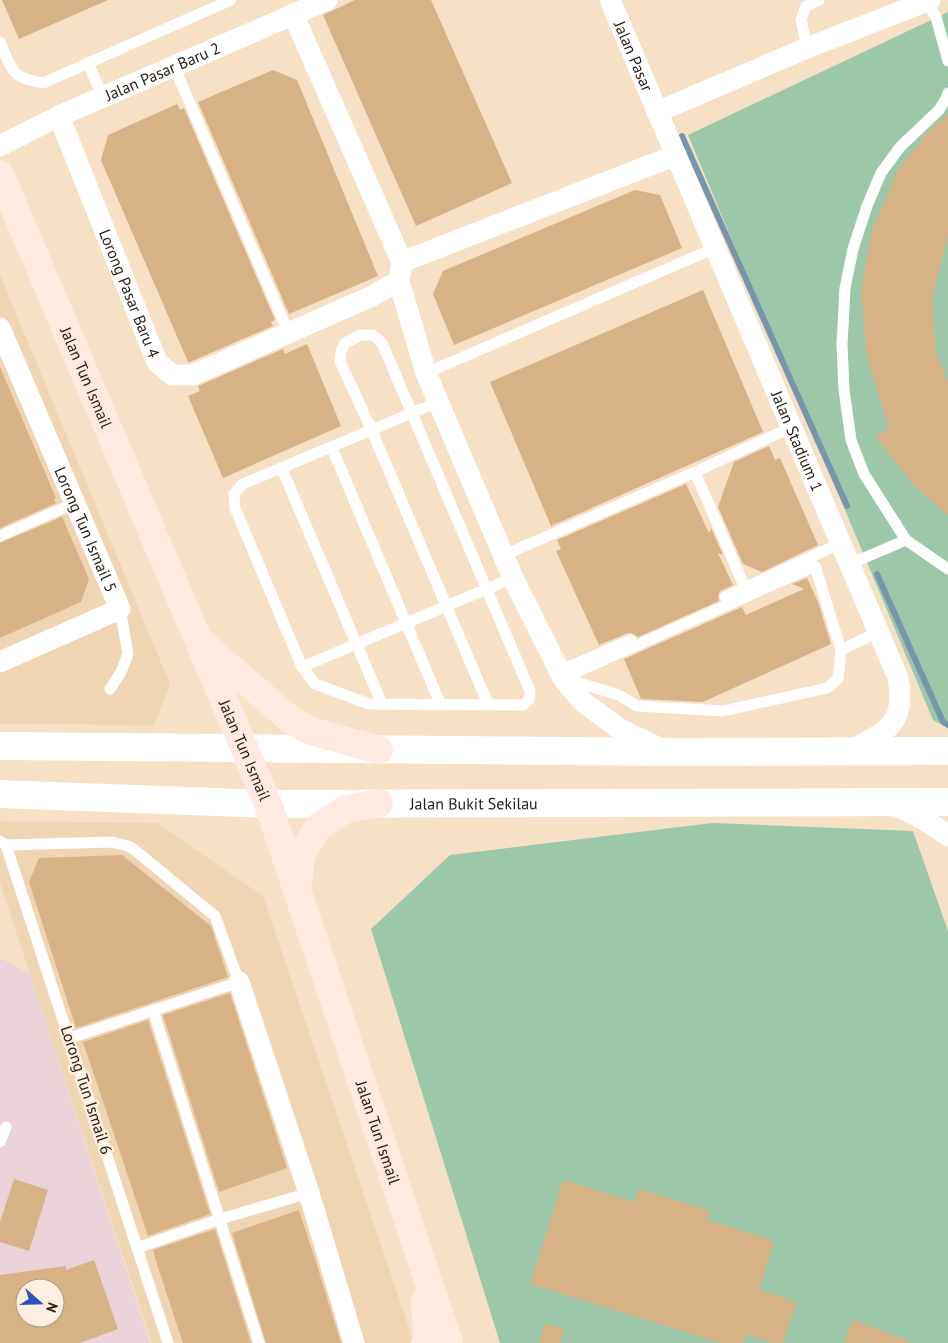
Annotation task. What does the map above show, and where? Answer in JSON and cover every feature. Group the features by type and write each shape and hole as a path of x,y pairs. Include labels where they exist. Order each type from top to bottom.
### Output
{"main road":[{"name":"Jalan Tun Ismail","path":"0,174 268,804 298,888 449,1343"},
{"path":"199,641 292,722 312,731 379,750"},
{"path":"298,888 301,855 318,827 346,809 379,803"},
{"path":"423,1264 427,1334 425,1343"}],"street":[{"name":"Jalan Pasar Baru 2","path":"0,146 60,116 326,0"},
{"name":"Jalan Pasar","path":"610,0 658,112"},
{"path":"658,112 807,48 927,0"},
{"path":"292,14 401,272 426,373 513,578 561,675 582,700 618,728 668,752"},
{"name":"Jalan Stadium 1","path":"658,112 898,678 901,693 900,709 887,730 877,738 850,752"},
{"name":"Lorong Pasar Baru 4","path":"60,116 157,362 172,375 193,375 289,334 370,298 401,272 676,156"},
{"name":"Lorong Tun Ismail 5","path":"0,328 120,609 0,662"},
{"path":"0,746 668,752 948,751"},
{"name":"Jalan Bukit Sekilau","path":"0,794 268,804 948,802"},
{"path":"885,802 913,812 934,824 948,836"},
{"path":"239,982 309,1193 354,1343"}],"lane":[{"path":"0,42 12,71 26,80 44,83 231,0"},
{"path":"807,48 801,20 806,6 819,0"},
{"path":"927,0 936,17 948,61"},
{"path":"88,63 103,97"},
{"path":"174,66 289,334"},
{"path":"948,93 938,110 900,147 881,173 867,206 853,249 845,288 842,345 844,390 851,440 864,474 906,540 948,569"},
{"path":"426,373 716,248"},
{"path":"438,402 413,413 372,431 332,448 243,484 234,494 236,508 302,667 315,684 369,704 523,705 529,700 530,691 413,413 382,343 373,335 361,335 346,343 341,351 340,361 372,431 488,704"},
{"path":"504,555 695,472 792,427"},
{"path":"332,448 440,704"},
{"path":"282,469 382,704"},
{"path":"695,472 745,588"},
{"path":"0,536 75,503"},
{"path":"850,564 906,540"},
{"path":"561,675 841,543"},
{"path":"815,566 841,650 838,679 827,688 723,712 637,706 619,695 561,675 815,566"},
{"path":"302,667 513,578"},
{"path":"110,689 121,672 128,654 120,609"},
{"path":"841,650 878,632"},
{"path":"3,843 112,842 130,847 215,916 239,982 70,1038"},
{"name":"Lorong Tun Ismail 6","path":"3,843 70,1038 168,1343"},
{"path":"153,1010 260,1343"},
{"path":"0,1142 6,1127"},
{"path":"137,1248 220,1219 309,1193"}],"shaded area":[{"path":"0,275 170,684 154,725 0,724"},
{"path":"0,821 157,823 263,896 414,1343 152,1343 0,883"},
{"path":"0,958 30,974 150,1343 0,1343"}],"green space":[{"path":"948,12 948,728 933,720 688,135"},
{"path":"712,823 913,831 948,931 948,1343 500,1343 371,929 450,855"}],"building":[{"path":"2,0 108,0 19,39"},
{"path":"355,0 431,0 512,183 416,226 323,15"},
{"path":"273,70 297,80 378,276 289,314 198,102"},
{"path":"177,104 180,110 184,108 275,320 271,322 273,326 190,362 188,362 101,160 108,135"},
{"path":"948,114 948,236 932,299 936,352 948,383 948,515 914,486 875,436 889,429 867,357 861,289 872,230 898,170 927,133"},
{"path":"635,190 660,195 682,248 454,345 433,294 443,271"},
{"path":"703,290 763,432 551,526 490,382"},
{"path":"307,344 341,426 223,478 188,396 200,391 198,386 283,349 285,354"},
{"path":"0,367 56,498 54,499 56,503 0,528"},
{"path":"769,446 775,460 780,458 818,545 762,572 743,564 718,507 734,462"},
{"path":"686,484 709,533 711,528 723,555 718,553 733,585 719,592 719,601 638,637 628,633 599,645 556,551 561,549 557,540"},
{"path":"62,517 89,579 81,602 0,638 0,543"},
{"path":"807,578 818,602 831,644 703,702 641,699 624,659 742,607 746,615 804,589 792,584"},
{"path":"122,855 211,926 228,977 76,1028 29,882 39,858"},
{"path":"230,993 287,1168 219,1192 163,1015"},
{"path":"148,1020 210,1214 148,1236 83,1042"},
{"path":"14,1179 48,1190 29,1251 0,1242 0,1222"},
{"path":"563,1180 635,1202 639,1189 710,1211 707,1220 774,1241 759,1290 797,1302 783,1343 772,1343 746,1334 743,1343 721,1343 530,1284"},
{"path":"299,1210 341,1343 266,1343 232,1233"},
{"path":"215,1229 251,1343 183,1343 155,1258 153,1250"},
{"path":"94,1260 118,1329 80,1343 0,1343 0,1275 66,1266 66,1270"},
{"path":"853,1320 909,1341 909,1343 844,1343"},
{"path":"545,1323 564,1329 560,1343 539,1343"}],"waterway":[{"path":"682,136 847,506"},
{"path":"877,574 943,722 948,725"}]}
